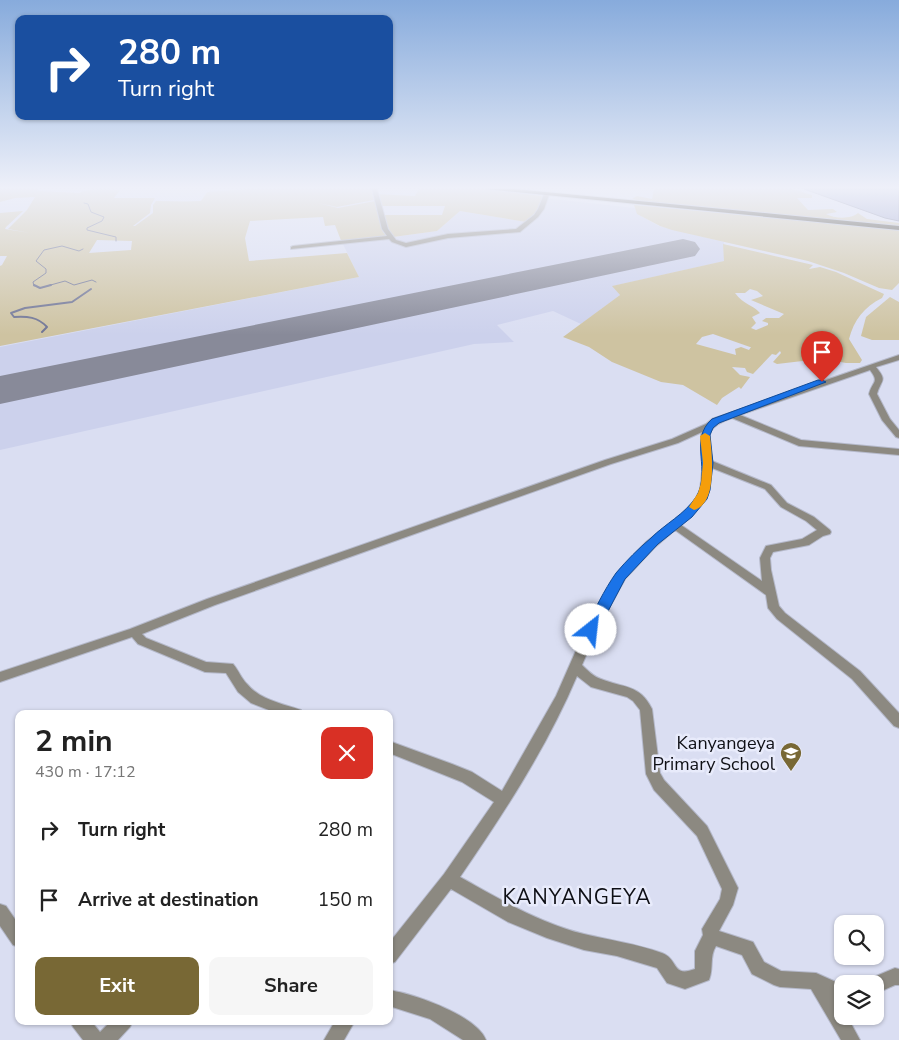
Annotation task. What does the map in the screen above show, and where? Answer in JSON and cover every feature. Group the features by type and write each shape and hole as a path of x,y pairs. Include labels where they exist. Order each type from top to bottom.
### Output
{"street":[{"path":"293,248 385,238"},
{"path":"391,238 406,245 441,238"},
{"path":"0,677 134,632 327,561 608,462 675,441 709,426 715,421 787,394 899,357"},
{"path":"872,367 880,378 874,394 886,420 899,435"},
{"path":"732,415 798,443 899,452"},
{"path":"393,951 450,879 504,800 561,699 591,630 621,576 654,541 688,514 704,494 708,463 705,435 709,426"},
{"path":"708,463 768,487 784,505 810,519 826,532 820,533 804,542 767,552 765,556 766,571 774,608 781,616 856,675 899,722"},
{"path":"674,525 771,593"},
{"path":"134,632 142,641 205,667 229,668 235,674 242,689 249,695 286,710"},
{"path":"450,879 514,916 547,930 584,942 617,948 662,961 673,977 685,980 703,974 703,951 712,937 710,929 714,920 730,899 730,888 702,831 659,785 653,774 646,709 637,697 595,683 574,666"},
{"path":"393,748 467,777 504,800"},
{"path":"0,912 15,933"},
{"path":"712,937 747,948 758,968 780,979 816,982 834,990"},
{"path":"884,981 895,976 899,977"},
{"path":"816,982 851,1040"},
{"path":"393,999 438,1014 464,1029 477,1040"},
{"path":"83,1025 96,1040"},
{"path":"104,1040 120,1025"},
{"path":"333,1040 343,1025"}],"shaded area":[{"path":"0,238 245,238 249,261 347,253 359,277 0,346 0,266 7,256 0,256","holes":["97,240 132,241 131,250 89,253"]},
{"path":"340,238 383,238 342,243"},
{"path":"390,238 706,238 724,242 725,261 613,286 620,295 581,324 553,311 497,325 514,342 474,344 0,450 0,347 359,277 343,244"},
{"path":"705,238 899,238 899,283 892,290 879,288 844,273 808,261"},
{"path":"723,244 813,265 809,269 820,267 836,272 884,294 882,298 865,310 851,332 849,339 862,360 860,363 846,363 809,356 811,360 777,364 773,362 781,353 780,351 776,355 772,354 753,374 747,372 745,368 732,367 740,375 750,377 741,389 739,387 722,398 717,405 683,385 661,382 612,362 589,347 563,337 620,295 612,286 724,261","holes":["750,289 757,291 763,296 751,300 784,314 779,318 766,318 762,321 768,323 768,325 756,330 751,328 756,323 752,317 760,313 735,293 745,293","713,334 750,347 751,347 749,350 741,347 735,349 736,355 696,344 702,337"]},
{"path":"890,297 899,302 899,340 872,340 861,336 866,317"}],"waterway":[{"path":"34,286 33,282 46,273 46,269 36,261 44,250 62,246 79,251 83,249"},
{"path":"47,286 65,281 74,285 92,280 96,282"},
{"path":"34,285 40,288 51,285"},
{"path":"42,332 47,327 40,321 28,317 14,317 11,313 25,308 72,302 91,289"}],"runway":[{"path":"0,390 683,249"}],"slow traffic":[{"path":"694,507 704,494 706,483 708,463 705,436"}],"place":[{"name":"Kanyangeya Primary School","path":"791,772"}],"district":[{"name":"KANYANGEYA","path":"577,897"}],"route":[{"path":"591,630 621,576 654,541 688,514 704,494 708,463 705,435 709,426 715,421 822,382"}]}
